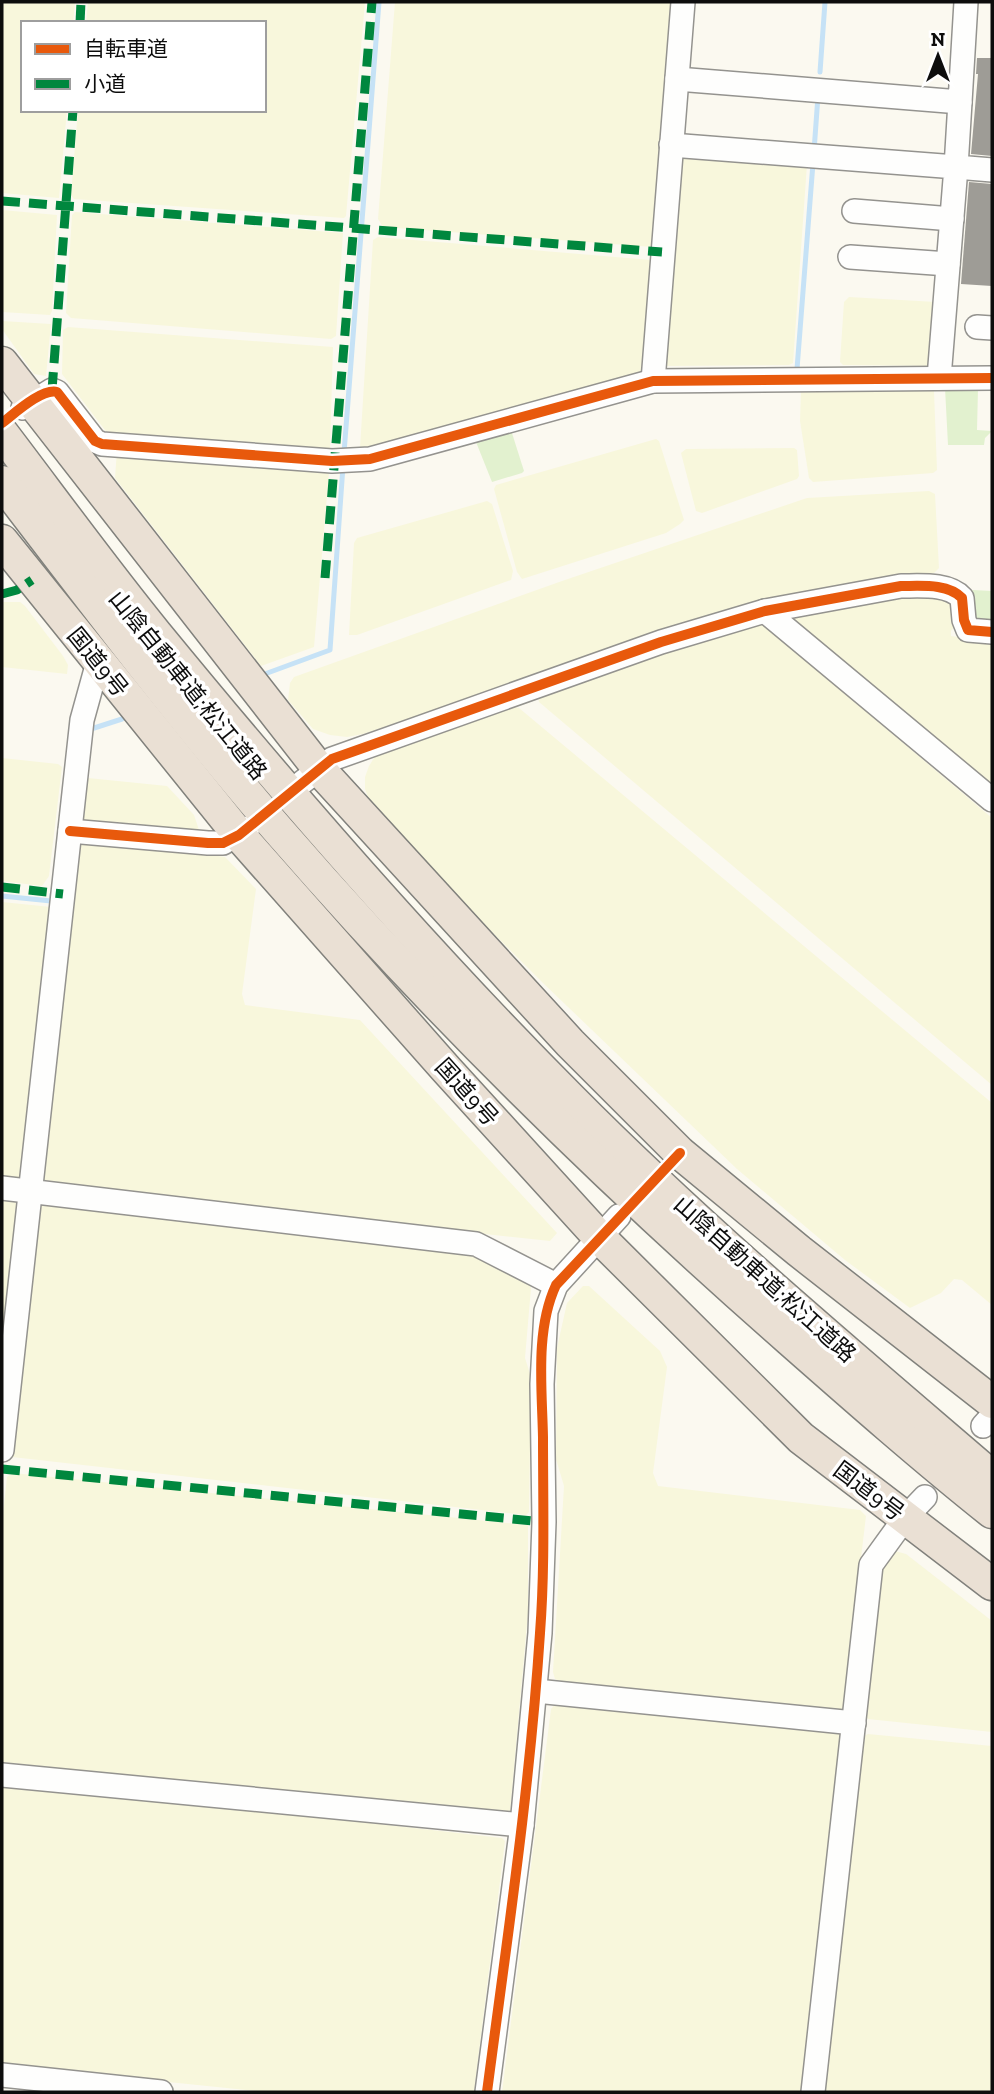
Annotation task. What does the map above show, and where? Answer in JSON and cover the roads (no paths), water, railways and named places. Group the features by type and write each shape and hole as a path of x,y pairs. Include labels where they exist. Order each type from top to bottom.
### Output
{"highway":[{"path":"2,363 27,405 310,776 570,1043 672,1161 799,1251 989,1414"},
{"name":"山陰自動車道;松江道路","path":"2,433 154,632 303,809 434,958 572,1100 709,1232 992,1476"},
{"name":"山陰自動車道;松江道路","path":"2,481 135,657 253,800 413,979 552,1121 693,1255 843,1387 992,1512"},
{"name":"国道9号","path":"2,541 98,662 446,1069 609,1227 801,1438 915,1508 992,1584"}],"street":[{"path":"653,381 682,2"},
{"path":"939,378 966,2"},
{"path":"677,79 960,102"},
{"path":"671,145 992,170"},
{"path":"854,211 952,219"},
{"path":"850,257 948,264"},
{"path":"27,405 47,391 57,391 95,441 102,444 332,461 370,459 653,381 992,378"},
{"path":"310,776 332,760 622,656 765,611 901,586 923,585 955,591 962,598 964,620 968,629 992,632"},
{"path":"765,611 992,800"},
{"path":"2,1451 82,720 98,662"},
{"path":"70,831 208,844 223,843 243,832"},
{"path":"2,1188 476,1244 556,1285"},
{"path":"487,2092 522,1825 536,1691 543,1590 543,1334 546,1311 556,1285 609,1227"},
{"path":"813,2092 871,1565 915,1508"},
{"path":"536,1691 854,1723"},
{"path":"2,1775 522,1825"},
{"path":"2,2075 161,2092"}],"waterway":[{"path":"344,453 379,2"},
{"path":"820,72 825,2"},
{"path":"814,151 818,96"},
{"path":"797,369 813,163"},
{"path":"262,675 330,650 343,466"},
{"path":"88,730 122,719"},
{"path":"2,896 51,901 52,894"}]}
